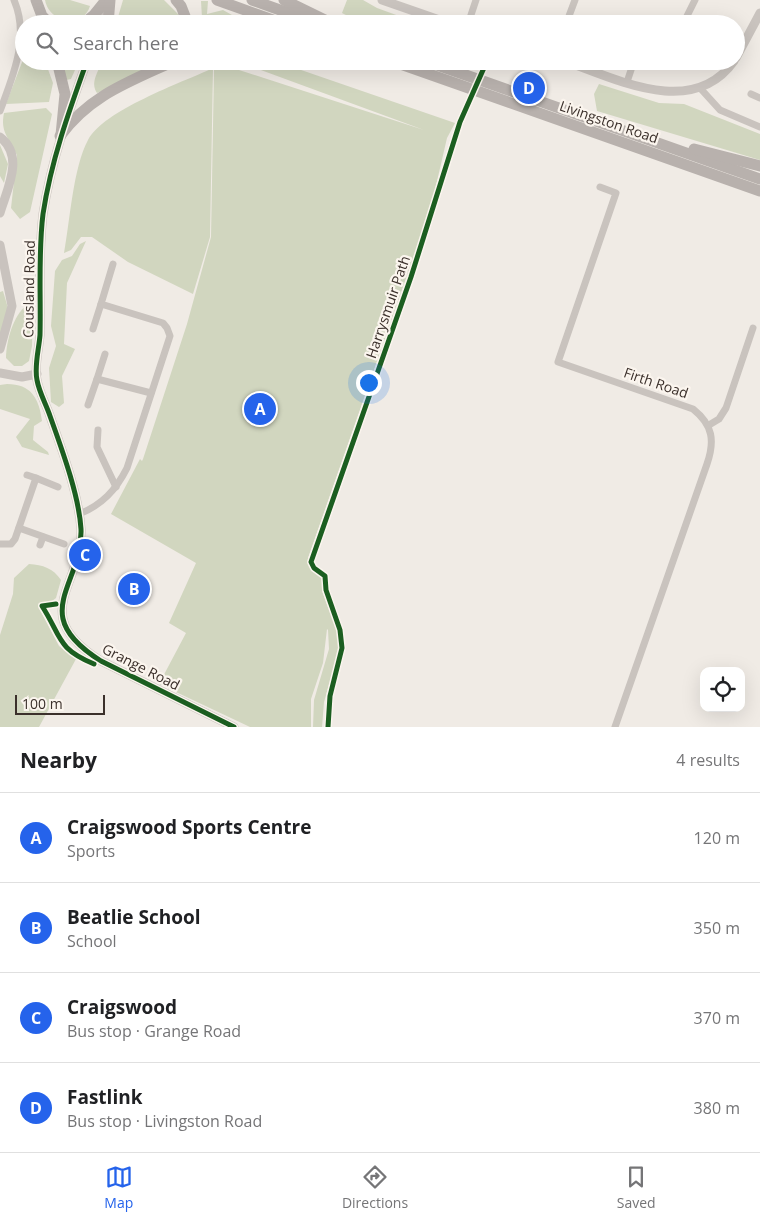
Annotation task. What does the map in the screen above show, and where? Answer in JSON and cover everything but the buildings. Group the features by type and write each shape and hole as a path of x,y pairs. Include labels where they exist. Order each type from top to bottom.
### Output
{"main road":[{"path":"28,0 35,15"},
{"path":"36,0 42,15"},
{"path":"94,15 108,0"},
{"path":"108,0 108,15"},
{"path":"176,0 184,15"},
{"path":"217,0 259,15"},
{"path":"252,0 294,15"},
{"path":"284,0 315,15"},
{"path":"58,70 65,94 60,136"},
{"path":"60,136 97,98 155,70"},
{"name":"Livingston Road","path":"417,70 760,191"},
{"name":"Livingston Road","path":"451,70 760,179"},
{"path":"607,126 760,166"}],"street":[{"path":"14,0 16,15"},
{"path":"103,15 108,0"},
{"path":"382,0 425,15"},
{"path":"471,15 476,0"},
{"path":"569,15 575,0"},
{"path":"688,15 695,0"},
{"path":"745,41 760,13"},
{"path":"0,111 15,69"},
{"name":"Cousland Road","path":"36,374 43,216 60,136 83,70"},
{"path":"592,70 652,90 677,93 700,88 721,76 726,70"},
{"path":"627,82 631,70"},
{"path":"700,88 720,110 760,127"},
{"path":"751,94 760,98"},
{"path":"0,137 8,146 14,164 0,213"},
{"name":"Firth Road","path":"600,187 616,193 558,362 693,409 709,425"},
{"path":"0,247 12,306 0,349"},
{"path":"93,329 113,264"},
{"path":"79,514 92,508 116,487 130,463 170,336 167,328 154,320 101,304"},
{"path":"616,727 711,453 713,442 709,425 719,419 726,408 752,328"},
{"path":"88,405 105,354"},
{"path":"0,373 22,378 36,374"},
{"name":"Grange Road","path":"36,374 59,442 79,514 80,543 64,594 62,608 65,626 74,640 101,661 234,727"},
{"path":"97,379 151,393"},
{"path":"98,430 98,447 116,487"},
{"path":"27,475 58,487"},
{"path":"0,544 10,544 19,528 36,478"},
{"path":"19,528 64,544"},
{"path":"40,545 43,536"},
{"path":"326,590 340,630 342,648 330,696 328,727"}],"green space":[{"path":"45,0 70,0 90,6 84,15 54,15 48,8"},
{"path":"123,0 164,0 179,15 119,15"},
{"path":"347,0 363,0 377,8 396,15 346,15 342,13"},
{"path":"201,1 208,1 207,14 223,10 232,15 202,15"},
{"path":"19,70 48,70 53,83 49,102 6,104"},
{"path":"63,70 75,70 71,79 66,80"},
{"path":"98,70 148,70 97,93 94,81"},
{"path":"208,70 213,70 210,237 193,294 128,262 92,237 81,237 71,250 64,253 79,165 88,140 110,118 144,98"},
{"path":"214,70 239,70 424,130 261,70 301,70 455,123 447,138 431,207 308,558 311,570 322,577 322,591 336,628 340,647 324,702 322,727 313,727 314,700 329,649 327,629 323,663 311,699 311,727 250,727 159,684 186,633 169,623 196,563 111,514 140,459 142,461 143,459 187,324 211,237"},
{"path":"599,84 659,103 684,104 760,134 760,160 597,111 594,94"},
{"path":"46,108 52,114 30,212 20,219 11,208 17,155 4,130 4,113"},
{"path":"0,145 8,164 4,183 0,176"},
{"path":"86,241 67,283 64,344 75,349 62,376 64,403 59,407 51,402 49,368 56,346 51,326 55,271 62,260 72,256 80,244"},
{"path":"3,291 8,308 0,336 0,292"},
{"path":"27,305 33,305 32,346 29,361 22,366 14,366 6,358 7,344 14,322 22,309"},
{"path":"7,384 28,390 36,399 42,421 34,426 33,440 48,452 49,455 22,447 16,437 30,419 0,409 0,385"},
{"path":"29,564 47,568 61,580 56,598 40,610 59,646 76,659 39,727 0,727 0,635 13,594 14,578"}],"cycle path":[{"path":"84,70 67,117 46,194 41,244 40,335 36,363 39,389 69,471 80,516 79,549 68,583 62,614 67,629 79,644 101,661 234,727"},
{"name":"Harrysmuir Path","path":"328,727 330,696 342,648 340,630 326,590 325,576 314,568 311,562 411,277 460,122 483,70"},
{"path":"56,604 42,606 61,641 73,653 94,664"}],"place":[{"name":"Fastlink","path":"529,88"},
{"name":"Craigswood Sports Centre","path":"260,409"},
{"name":"Craigswood","path":"85,555"},
{"name":"Beatlie School","path":"134,589"}]}
